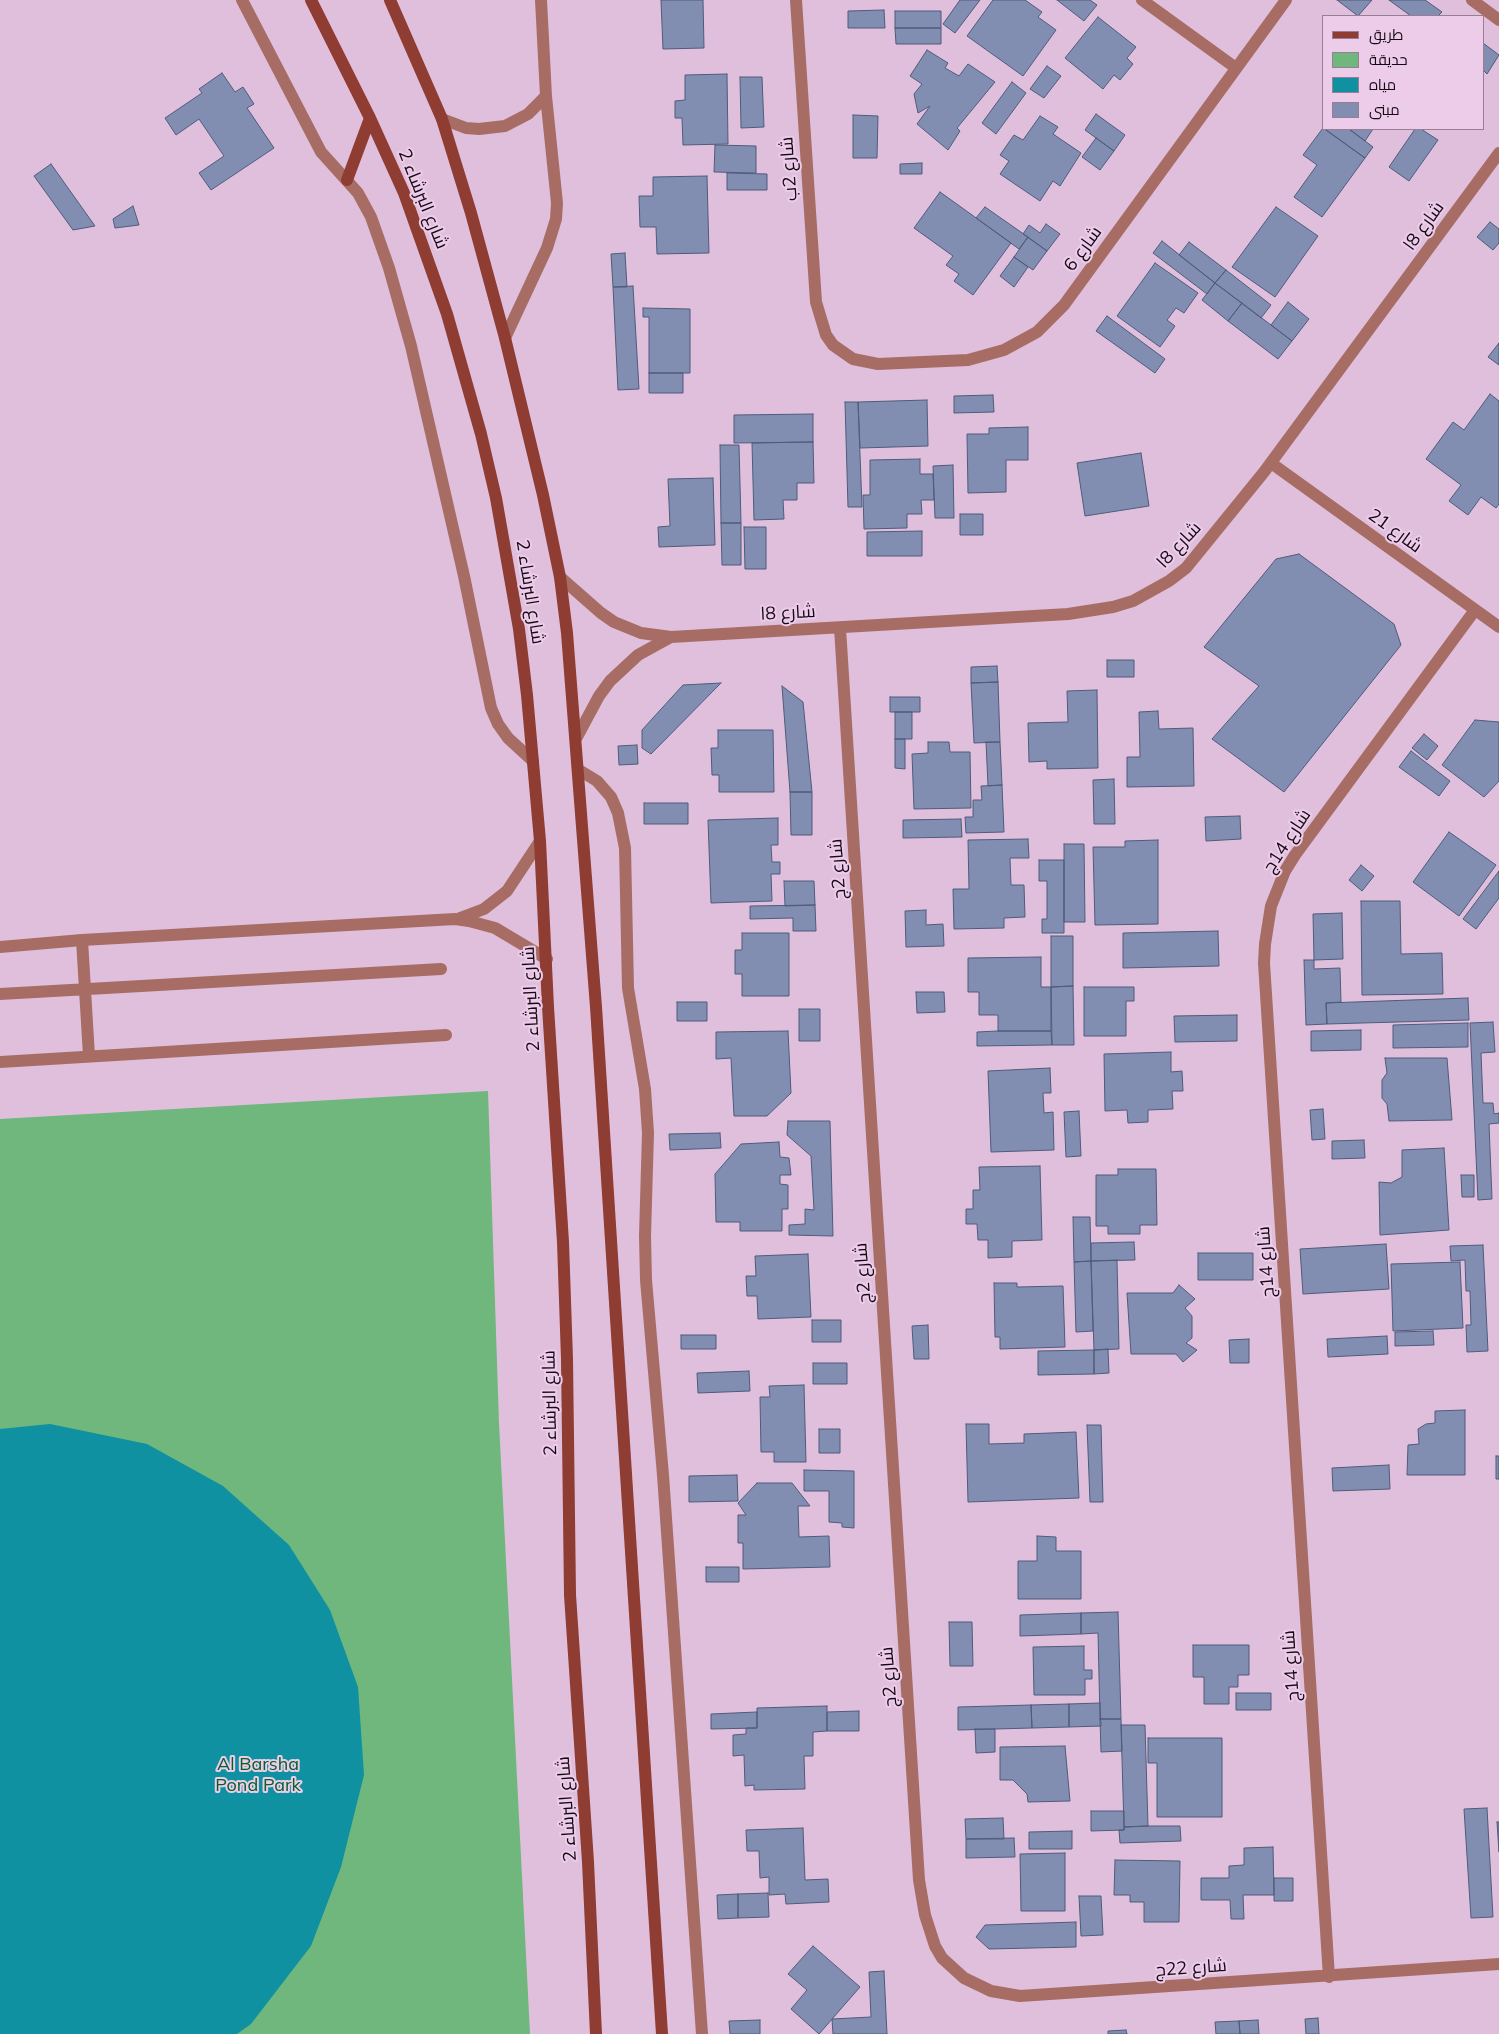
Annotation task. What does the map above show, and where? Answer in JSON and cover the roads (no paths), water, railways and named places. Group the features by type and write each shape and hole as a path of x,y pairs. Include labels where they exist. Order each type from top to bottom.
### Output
{"street":[{"path":"242,0 322,152 358,193 371,217 401,306 438,460 491,708 498,724 508,738 533,761"},
{"name":"شارع البرشاء 2","path":"311,0 370,118 404,193 424,246 462,365 481,434 502,526 519,629 540,842 563,1252 570,1595 588,1862 596,2034"},
{"name":"شارع البرشاء 2","path":"390,0 442,119 471,213 505,338 560,577 577,737 662,2034"},
{"path":"505,338 547,248 556,219 557,203 546,96 541,0"},
{"name":"شارع 2ب","path":"796,0 814,285 816,302 826,335"},
{"path":"1142,0 1236,68"},
{"name":"شارع 6","path":"826,335 833,345 848,356 865,363 878,364 968,360 1004,350 1037,332 1064,305 1286,0"},
{"path":"1472,0 1499,20"},
{"path":"442,119 466,128 498,127 517,121 528,114 546,96"},
{"path":"347,180 370,118"},
{"name":"شارع 8ا","path":"560,577 614,622 641,633 671,637 1068,614 1106,608 1133,601 1163,585 1186,568 1271,463 1499,153"},
{"name":"شارع 21","path":"1271,463 1499,627"},
{"name":"شارع 14ج","path":"1329,1977 1264,963 1266,934 1271,906 1277,888 1295,854 1476,610"},
{"name":"شارع 2ج","path":"840,628 919,1880 925,1915"},
{"name":"شارع 8ا","path":"577,737 599,696 610,681 638,655 671,637"},
{"path":"579,770 597,781 611,798 623,831 625,848 628,988 645,1089 648,1133 645,1236 646,1280 663,1475 702,2034"},
{"path":"455,920 484,909 507,891 540,842"},
{"path":"0,947 82,940 455,920 482,923 495,928 546,959"},
{"path":"82,940 88,1056"},
{"path":"0,994 441,969"},
{"path":"0,1062 446,1035"},
{"name":"شارع 22ج","path":"925,1915 935,1946 942,1958 952,1969 977,1986 1005,1994 1035,1995 1329,1977 1499,1964"}],"water":[{"path":"50,1424 147,1444 223,1486 289,1545 330,1610 358,1687 364,1775 341,1867 311,1946 251,2024 237,2034 0,2034 0,1429"}],"park label":[{"name":"Al Barsha Pond Park","path":"258,1775"}]}
